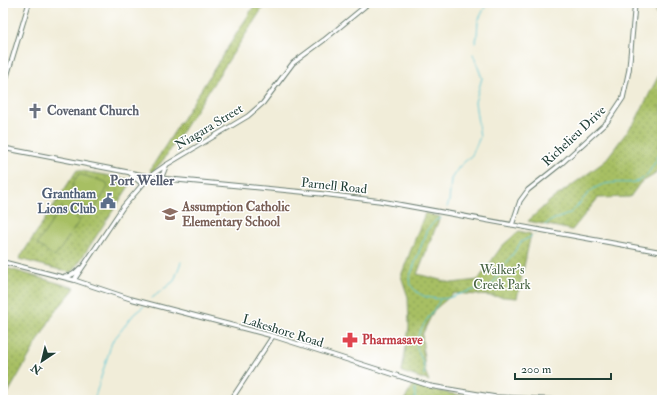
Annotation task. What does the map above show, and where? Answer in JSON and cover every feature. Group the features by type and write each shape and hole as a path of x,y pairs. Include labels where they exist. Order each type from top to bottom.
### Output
{"main road":[{"path":"3,89 29,3"},
{"name":"Niagara Street","path":"74,280 123,207 149,177 166,165 248,116 263,103 294,63 369,3"},
{"name":"Richelieu Drive","path":"512,225 520,201 528,190 562,163 607,122 623,98 629,70 635,3"},
{"name":"Parnell Road","path":"3,148 149,177 380,201 662,252"},
{"path":"164,179 162,176 166,165"},
{"path":"130,173 142,184"},
{"name":"Lakeshore Road","path":"3,262 74,280 131,299 273,336 430,386 495,397 560,400"},
{"path":"60,276 72,275 85,262"},
{"path":"232,400 273,336"}],"green space":[{"path":"256,3 266,3 164,159 152,173 150,170"},
{"path":"657,3 662,3 662,138 659,145 662,164 654,175 640,183 630,197 598,198 572,230 528,221 551,200 604,162 636,120 661,71 661,16 656,13"},
{"path":"77,170 133,180 72,273 19,259"},
{"path":"79,174 106,182 108,187 95,208 82,205 77,202 74,197 72,192 73,186"},
{"path":"61,208 80,220 55,257 37,244"},
{"name":"Walker's Creek Park","path":"425,213 440,217 417,274 452,283 478,280 502,246 519,231 531,234 517,298 454,293 434,310 422,335 425,371 429,381 402,372 409,327 408,297 401,276"},
{"path":"3,267 75,288 54,313 4,400 3,400"},
{"path":"414,384 430,389 482,400 404,400"}],"waterway":[{"path":"475,43 478,21 487,3"},
{"path":"447,207 449,202 451,179 459,167 472,155 480,137 475,102 482,78 473,54"},
{"path":"545,225 570,213 590,192 599,186 614,183 628,183 640,180 646,176 651,169 661,150"},
{"path":"441,218 436,220 426,231 425,239 409,279 414,290 424,296 436,299 448,298 491,286 521,242 536,232"},
{"path":"152,298 174,281 181,262"},
{"path":"424,375 423,364 416,343 420,330 440,300"},
{"path":"94,400 112,342 134,314 144,306"},
{"path":"415,389 415,400"}],"place":[{"name":"Covenant Church","path":"35,111"},
{"name":"Grantham Lions Club","path":"108,201"},
{"name":"Assumption Catholic Elementary School","path":"170,214"},
{"name":"Pharmasave","path":"350,340"}],"district":[{"name":"Port Weller","path":"142,180"}]}
